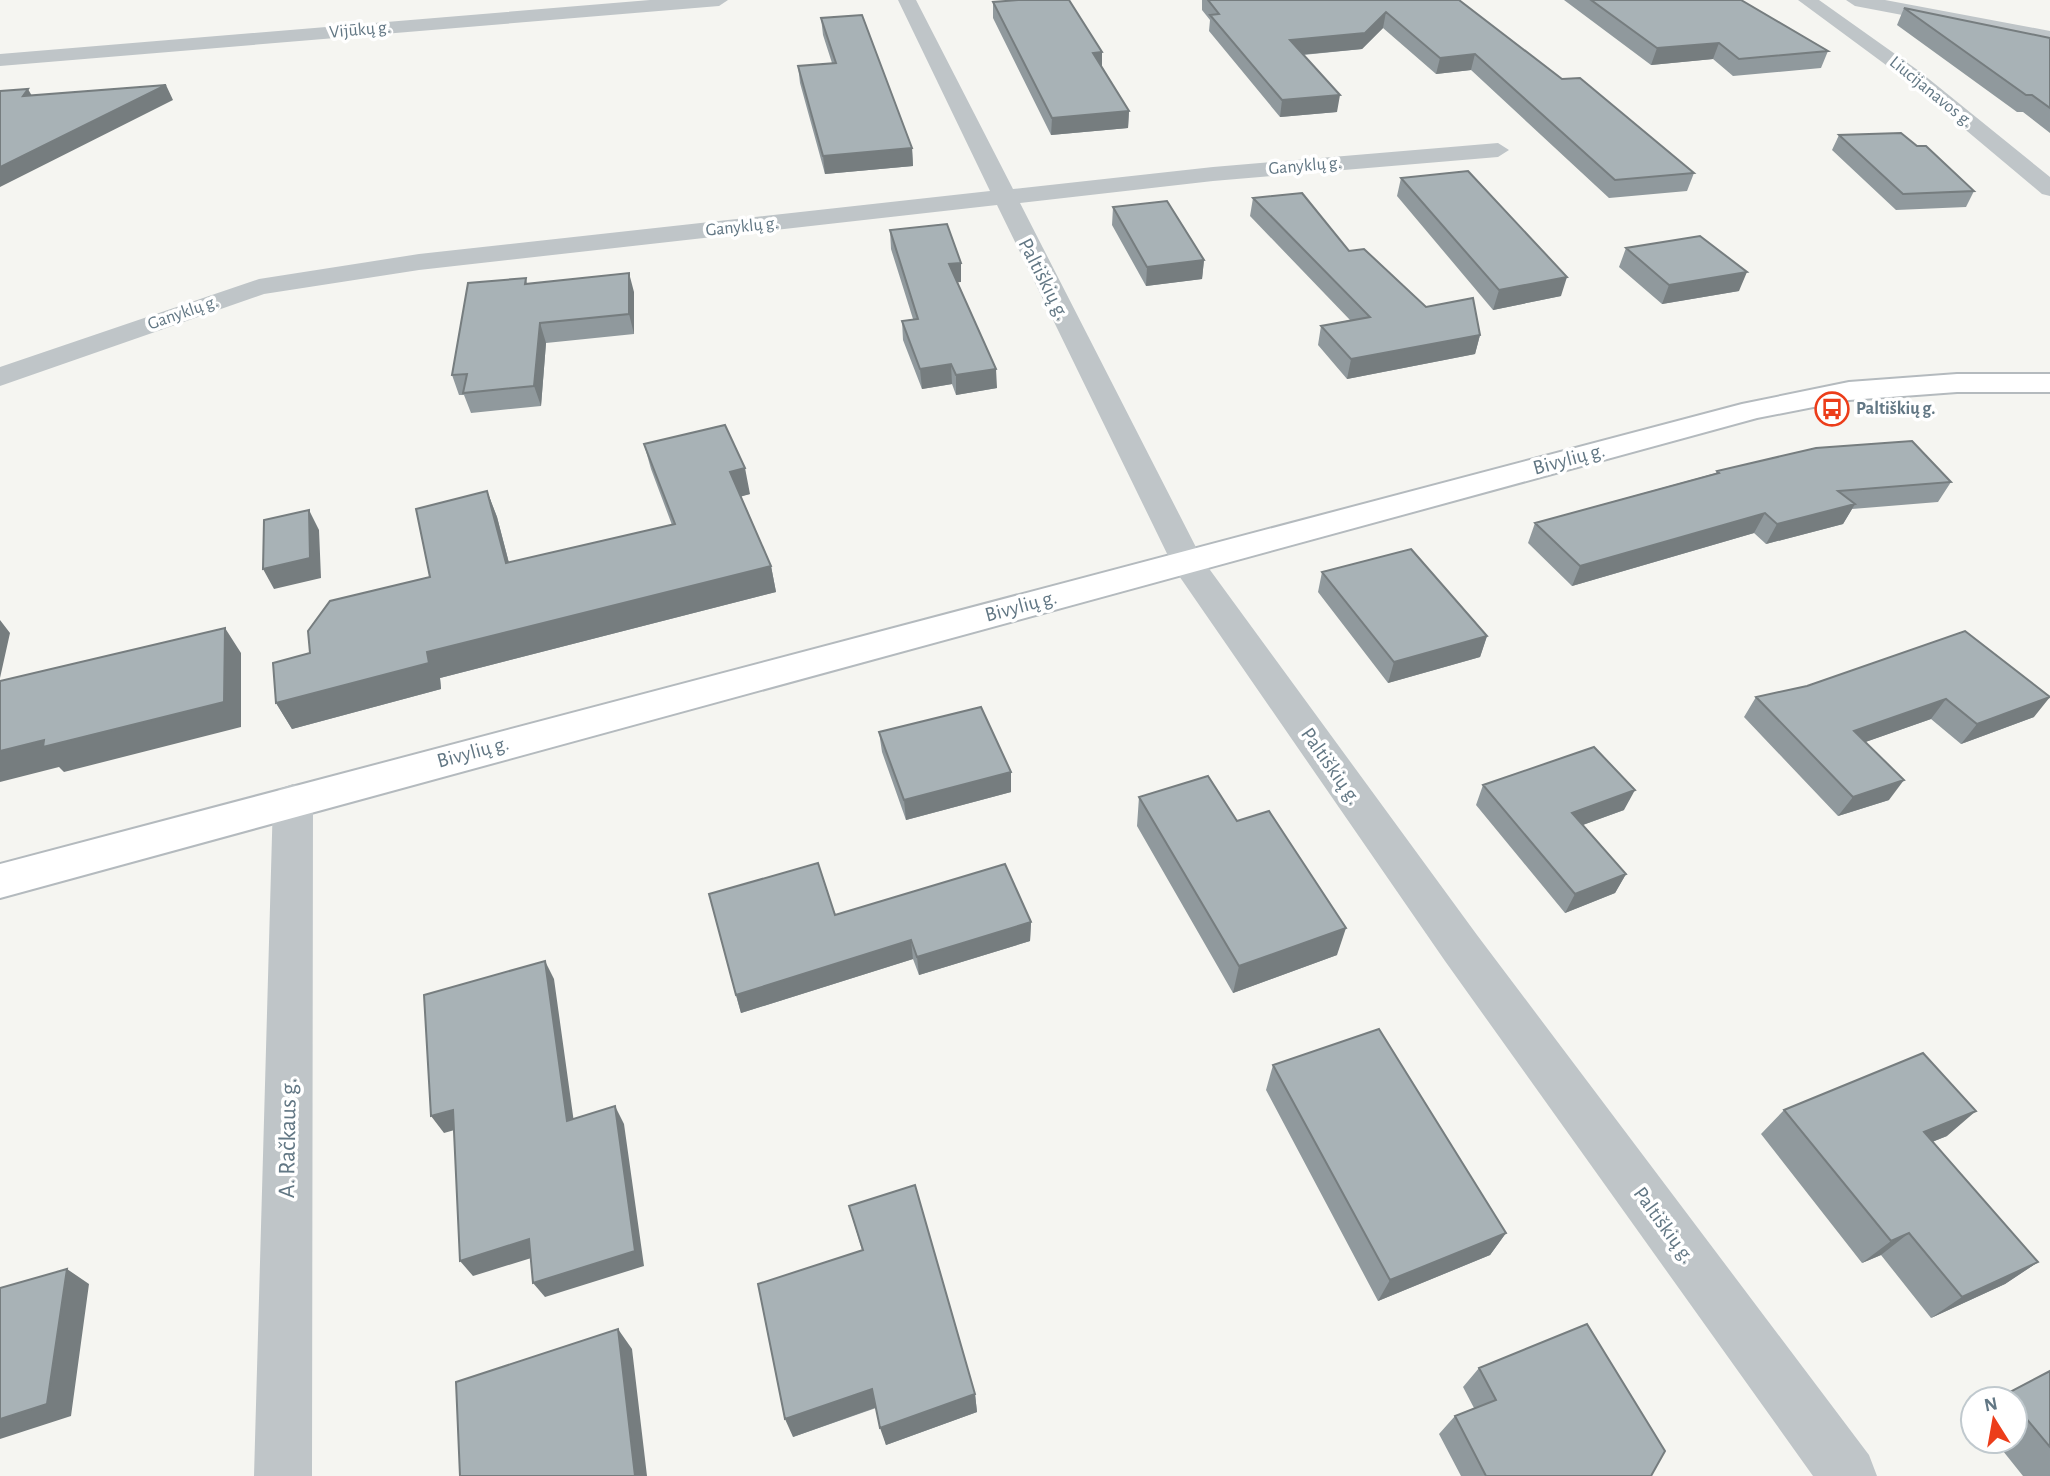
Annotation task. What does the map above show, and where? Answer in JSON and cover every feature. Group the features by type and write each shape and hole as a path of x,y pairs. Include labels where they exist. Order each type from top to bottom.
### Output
{"street":[{"name":"Vijūkų g.","path":"0,60 719,0"},
{"name":"Paltiškių g.","path":"907,0 1186,562 1469,959 1848,1476"},
{"name":"Liucijanavos g.","path":"1807,0 1912,75 2050,189"},
{"path":"1855,0 2050,37"},
{"name":"Ganyklų g.","path":"0,377 259,287 419,262 1213,174 1498,150"},
{"name":"Bivylių g.","path":"0,881 293,800 1753,410 1849,391 1957,383 2050,383"},
{"name":"A. Račkaus g.","path":"283,1476 293,800"}],"building":[{"path":"1069,0 1102,52 1093,53 1129,111 1052,118 993,2"},
{"path":"1208,0 1459,0 1562,79 1580,78 1694,173 1615,180 1475,54 1440,58 1386,12 1365,33 1290,40 1340,95 1282,100 1210,15 1219,14"},
{"path":"1591,0 1741,0 1828,51 1739,59 1719,43 1657,48"},
{"path":"1904,8 2050,38 2050,108 2032,95 2026,95"},
{"path":"862,15 912,148 823,156 798,66 836,63 821,18"},
{"path":"166,85 0,167 0,91 28,89 23,96"},
{"path":"1901,133 1917,146 1926,146 1974,191 1903,194 1839,135"},
{"path":"1468,171 1567,277 1499,290 1401,178"},
{"path":"1302,193 1349,251 1364,249 1426,307 1473,298 1480,335 1351,359 1321,326 1370,317 1253,198"},
{"path":"1167,201 1204,260 1147,267 1113,207"},
{"path":"947,224 961,263 949,264 996,369 956,375 951,364 920,369 902,321 918,319 890,230"},
{"path":"1700,236 1747,272 1669,285 1626,248"},
{"path":"629,273 629,314 540,323 534,386 463,393 467,374 452,375 468,283 526,278 525,284"},
{"path":"725,425 745,468 730,472 771,566 427,652 429,663 276,703 273,663 310,653 308,631 330,601 430,577 416,509 487,491 506,563 675,524 644,444"},
{"path":"1912,441 1951,482 1838,491 1855,504 1777,524 1765,513 1580,566 1535,523 1719,473 1717,471 1816,448"},
{"path":"309,510 310,558 263,569 264,520"},
{"path":"1411,549 1487,636 1394,662 1322,572"},
{"path":"225,628 224,702 43,747 44,740 0,751 0,681"},
{"path":"1965,631 2050,697 1977,724 1946,699 1854,731 1904,780 1853,797 1756,697 1807,686"},
{"path":"981,707 1011,772 904,800 879,732"},
{"path":"1594,747 1635,790 1572,813 1626,874 1575,894 1483,785"},
{"path":"1208,776 1237,821 1269,811 1346,928 1239,966 1139,797"},
{"path":"818,863 835,915 1005,864 1031,922 917,957 911,940 736,995 709,894"},
{"path":"545,961 567,1121 615,1106 635,1251 533,1283 529,1239 460,1261 453,1110 431,1116 424,995"},
{"path":"1379,1029 1506,1233 1390,1280 1273,1065"},
{"path":"1923,1053 1976,1111 1924,1132 2038,1262 1962,1297 1909,1233 1891,1241 1784,1110"},
{"path":"915,1185 975,1394 880,1428 872,1389 785,1419 758,1284 863,1250 849,1206"},
{"path":"67,1269 47,1404 0,1419 0,1288"},
{"path":"1587,1324 1665,1451 1651,1476 1486,1476 1455,1416 1496,1400 1479,1368"},
{"path":"618,1329 635,1476 460,1476 456,1382"},
{"path":"2050,1371 2050,1447 2029,1422 2029,1385 2023,1385"}],"place":[{"name":"Paltiškių g.","path":"1832,409"}]}
